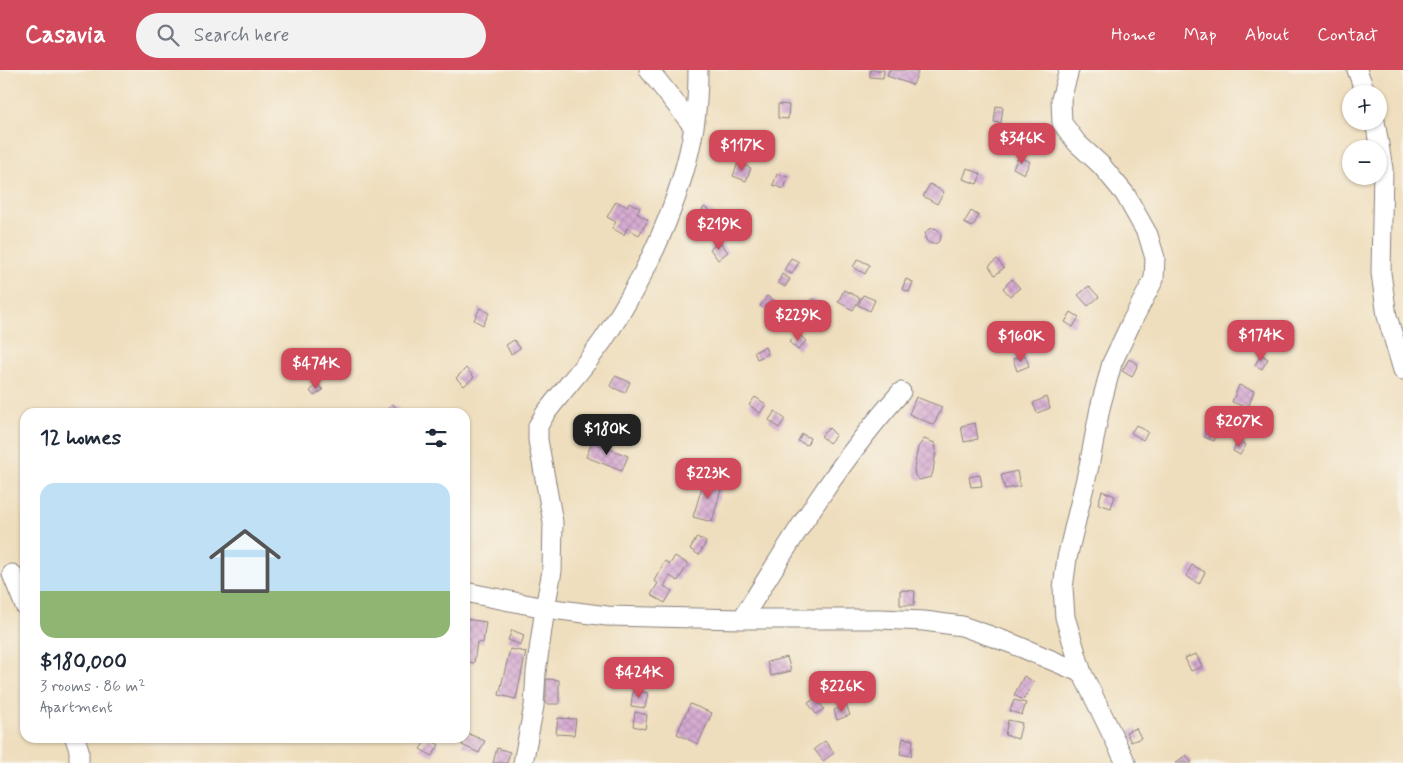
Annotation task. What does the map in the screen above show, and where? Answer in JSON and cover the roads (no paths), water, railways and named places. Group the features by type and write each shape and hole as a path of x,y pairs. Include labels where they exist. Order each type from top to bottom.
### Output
{"street":[{"path":"649,70 694,127"},
{"path":"523,763 534,706 536,672 552,571 553,522 538,440 538,426 545,414 603,340 640,278 670,215 684,170 694,127 698,70"},
{"path":"1069,70 1061,99 1062,123 1077,143 1101,165 1125,194 1148,235 1155,258 1154,279 1112,363 1100,408 1062,588 1065,617 1082,673 1126,763"},
{"path":"1358,70 1363,85"},
{"path":"1376,130 1383,169 1381,273 1388,316 1403,370"},
{"path":"742,619 837,472 875,421 901,392"},
{"path":"12,574 20,594"},
{"path":"470,593 545,608 607,616 924,621 962,626 1013,644 1082,673"},
{"path":"77,743 79,750 79,763"}]}
